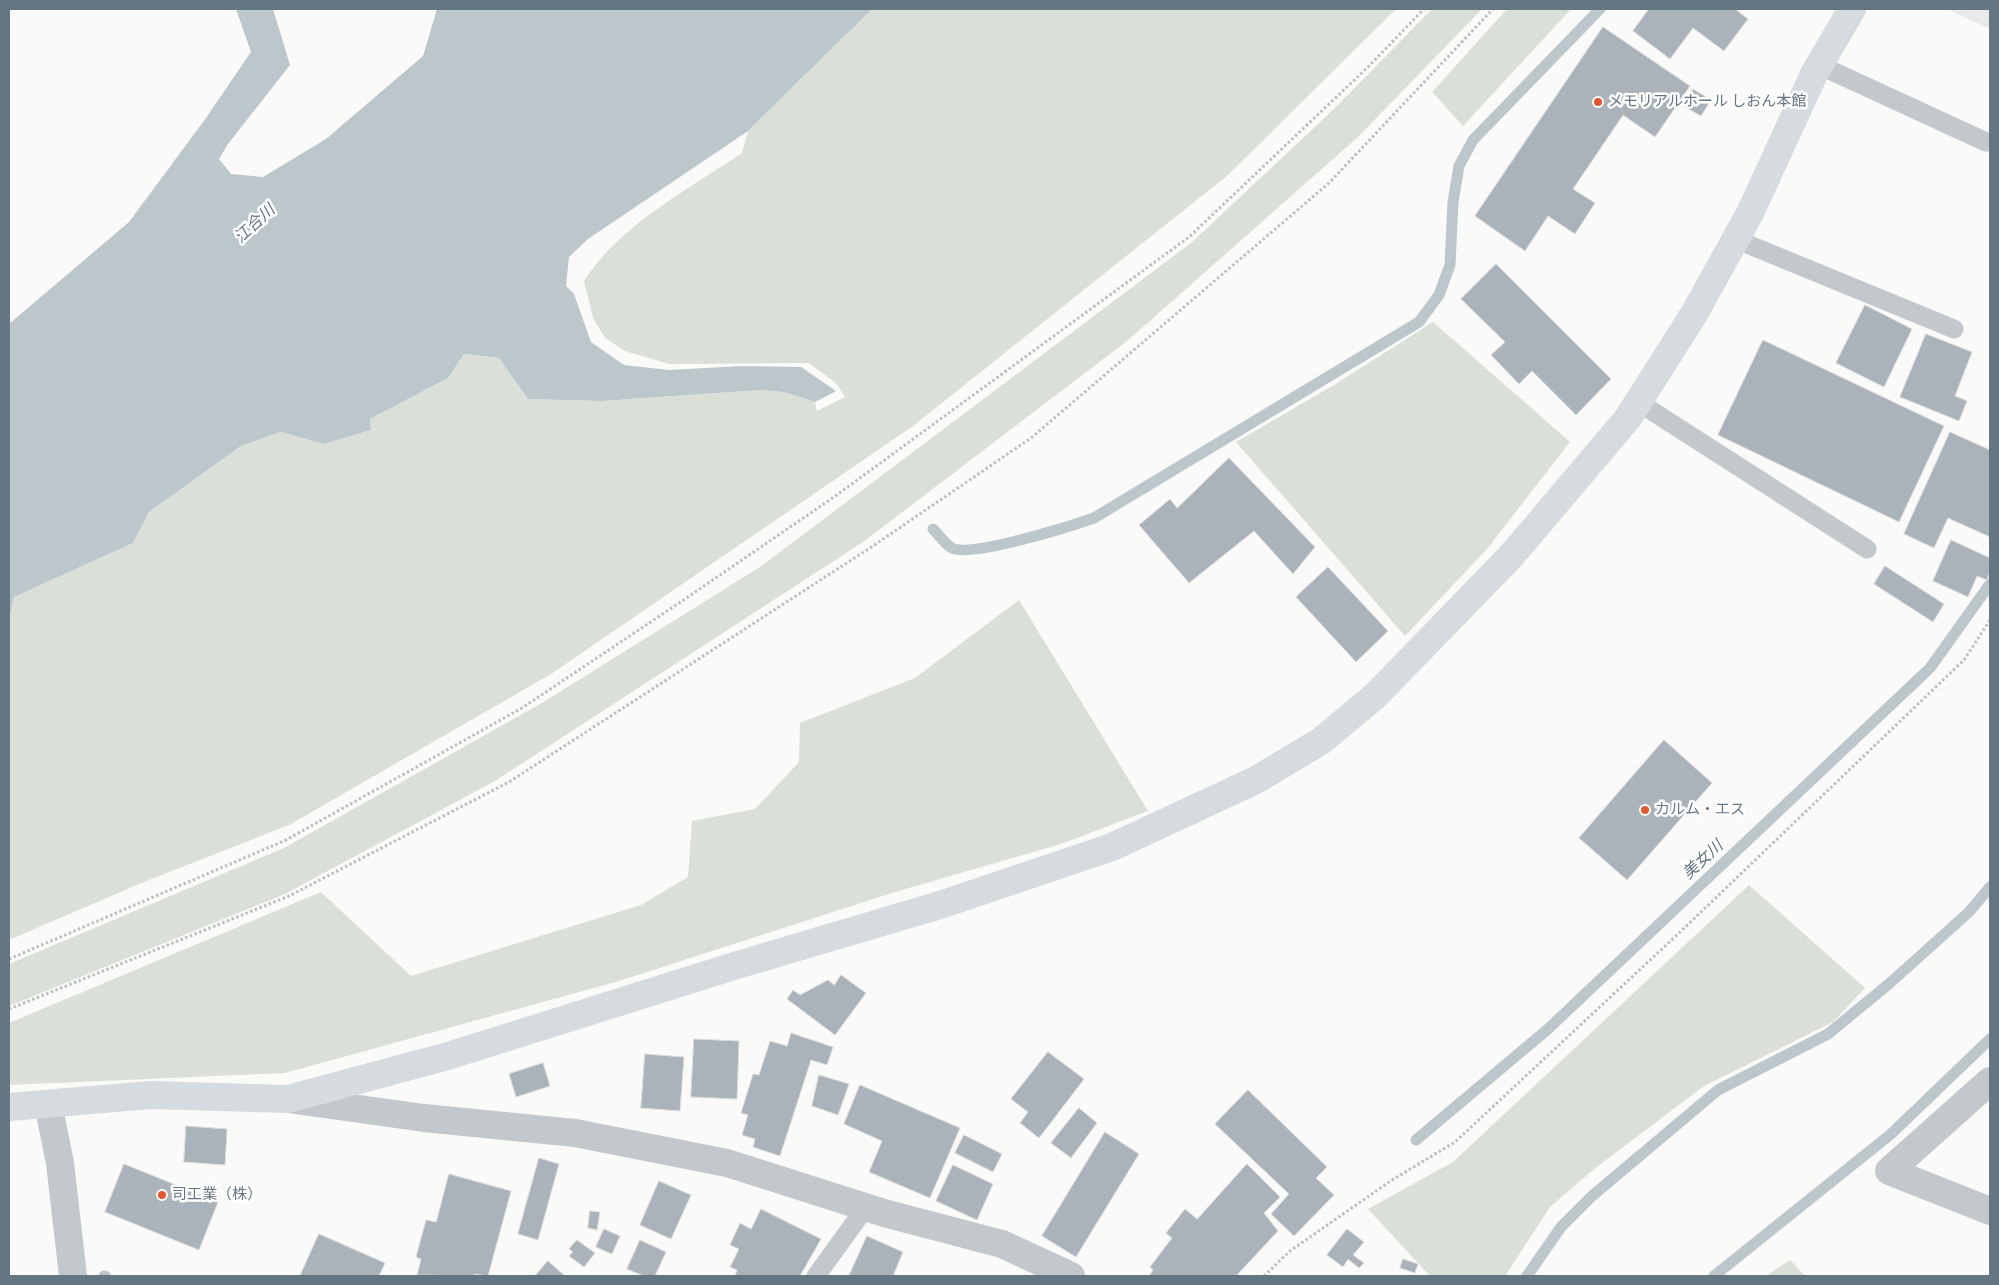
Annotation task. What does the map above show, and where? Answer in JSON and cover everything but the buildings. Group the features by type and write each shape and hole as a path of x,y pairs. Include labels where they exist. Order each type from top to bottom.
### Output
{"street":[{"path":"288,1099 448,1056 734,966 940,905 1112,847 1256,780 1321,741 1375,696 1512,555 1628,418 1694,314 1750,213 1819,65 1852,9"},
{"path":"1990,1081 1889,1171 1990,1211"},
{"path":"9,1107 151,1095 288,1099 424,1118 575,1133 727,1163 866,1207 1002,1244 1054,1273"},
{"path":"48,1104 60,1163 73,1276"}],"lane":[{"path":"1819,65 1986,142"},
{"path":"1735,240 1954,329"},
{"path":"1638,402 1867,549"},
{"path":"816,1276 866,1207"}],"path":[{"path":"9,959 286,840 522,708 690,596 834,497 1189,237 1368,67 1424,9"},
{"path":"9,1009 289,896 509,782 873,546 1031,438 1329,183 1493,9"},
{"path":"1264,1276 1290,1251 1392,1180 1455,1142 1678,934 1964,660 1990,620"}],"shaded area":[{"path":"872,9 1396,9 1228,175 913,426 551,674 289,825 144,882 9,940 9,619 14,597 133,543 149,512 241,446 281,432 324,444 371,430 370,419 448,378 464,354 499,358 528,399 602,401 761,390 784,392 815,402 817,411 845,397 837,384 809,363 669,364 625,351 605,338 593,318 584,281 616,242 635,225 742,153 748,131"},
{"path":"1432,9 1482,9 1358,137 1127,341 863,542 495,781 285,894 9,1006 9,964 284,848 542,703 760,567 1191,243 1333,110"},
{"path":"1507,9 1571,9 1463,126 1432,92"},
{"path":"1947,9 1990,9 1990,29"},
{"path":"1433,322 1570,442 1487,549 1405,636 1236,442 1334,385"},
{"path":"1019,600 1148,811 1061,844 895,892 619,981 285,1073 9,1085 9,1023 321,892 411,976 641,905 688,877 692,821 755,809 799,762 800,723 915,678"},
{"path":"1749,885 1865,988 1833,1022 1704,1086 1594,1169 1550,1207 1505,1276 1430,1276 1368,1209 1453,1162"},
{"path":"1790,1260 1805,1276 1766,1276"}],"water":[{"name":"江合川","path":"236,9 273,9 290,65 228,144 219,159 231,174 263,177 326,139 423,56 437,9 872,9 748,131 588,239 569,257 566,286 574,294 591,342 624,365 669,370 742,366 801,367 836,391 815,402 784,392 761,390 602,401 528,399 499,358 464,354 448,378 370,419 371,430 324,444 281,432 241,446 149,512 133,543 14,597 9,619 9,324 129,222 206,118 251,52"}],"waterway":[{"path":"933,529 952,548 962,550 979,549 1021,540 1094,518 1419,322 1439,295 1450,265 1453,202 1459,166 1473,140 1600,9"},
{"name":"美女川","path":"1416,1140 1548,1029 1930,668 1990,584"},
{"path":"1527,1276 1561,1227 1592,1196 1718,1090 1828,1034 1890,983 1969,912 1990,887"},
{"path":"1714,1276 1891,1134 1990,1039"}],"place":[{"name":"メモリアルホール しおん本館","path":"1598,102"},
{"name":"カルム・エス","path":"1645,810"},
{"name":"司工業（株）","path":"162,1195"}]}
